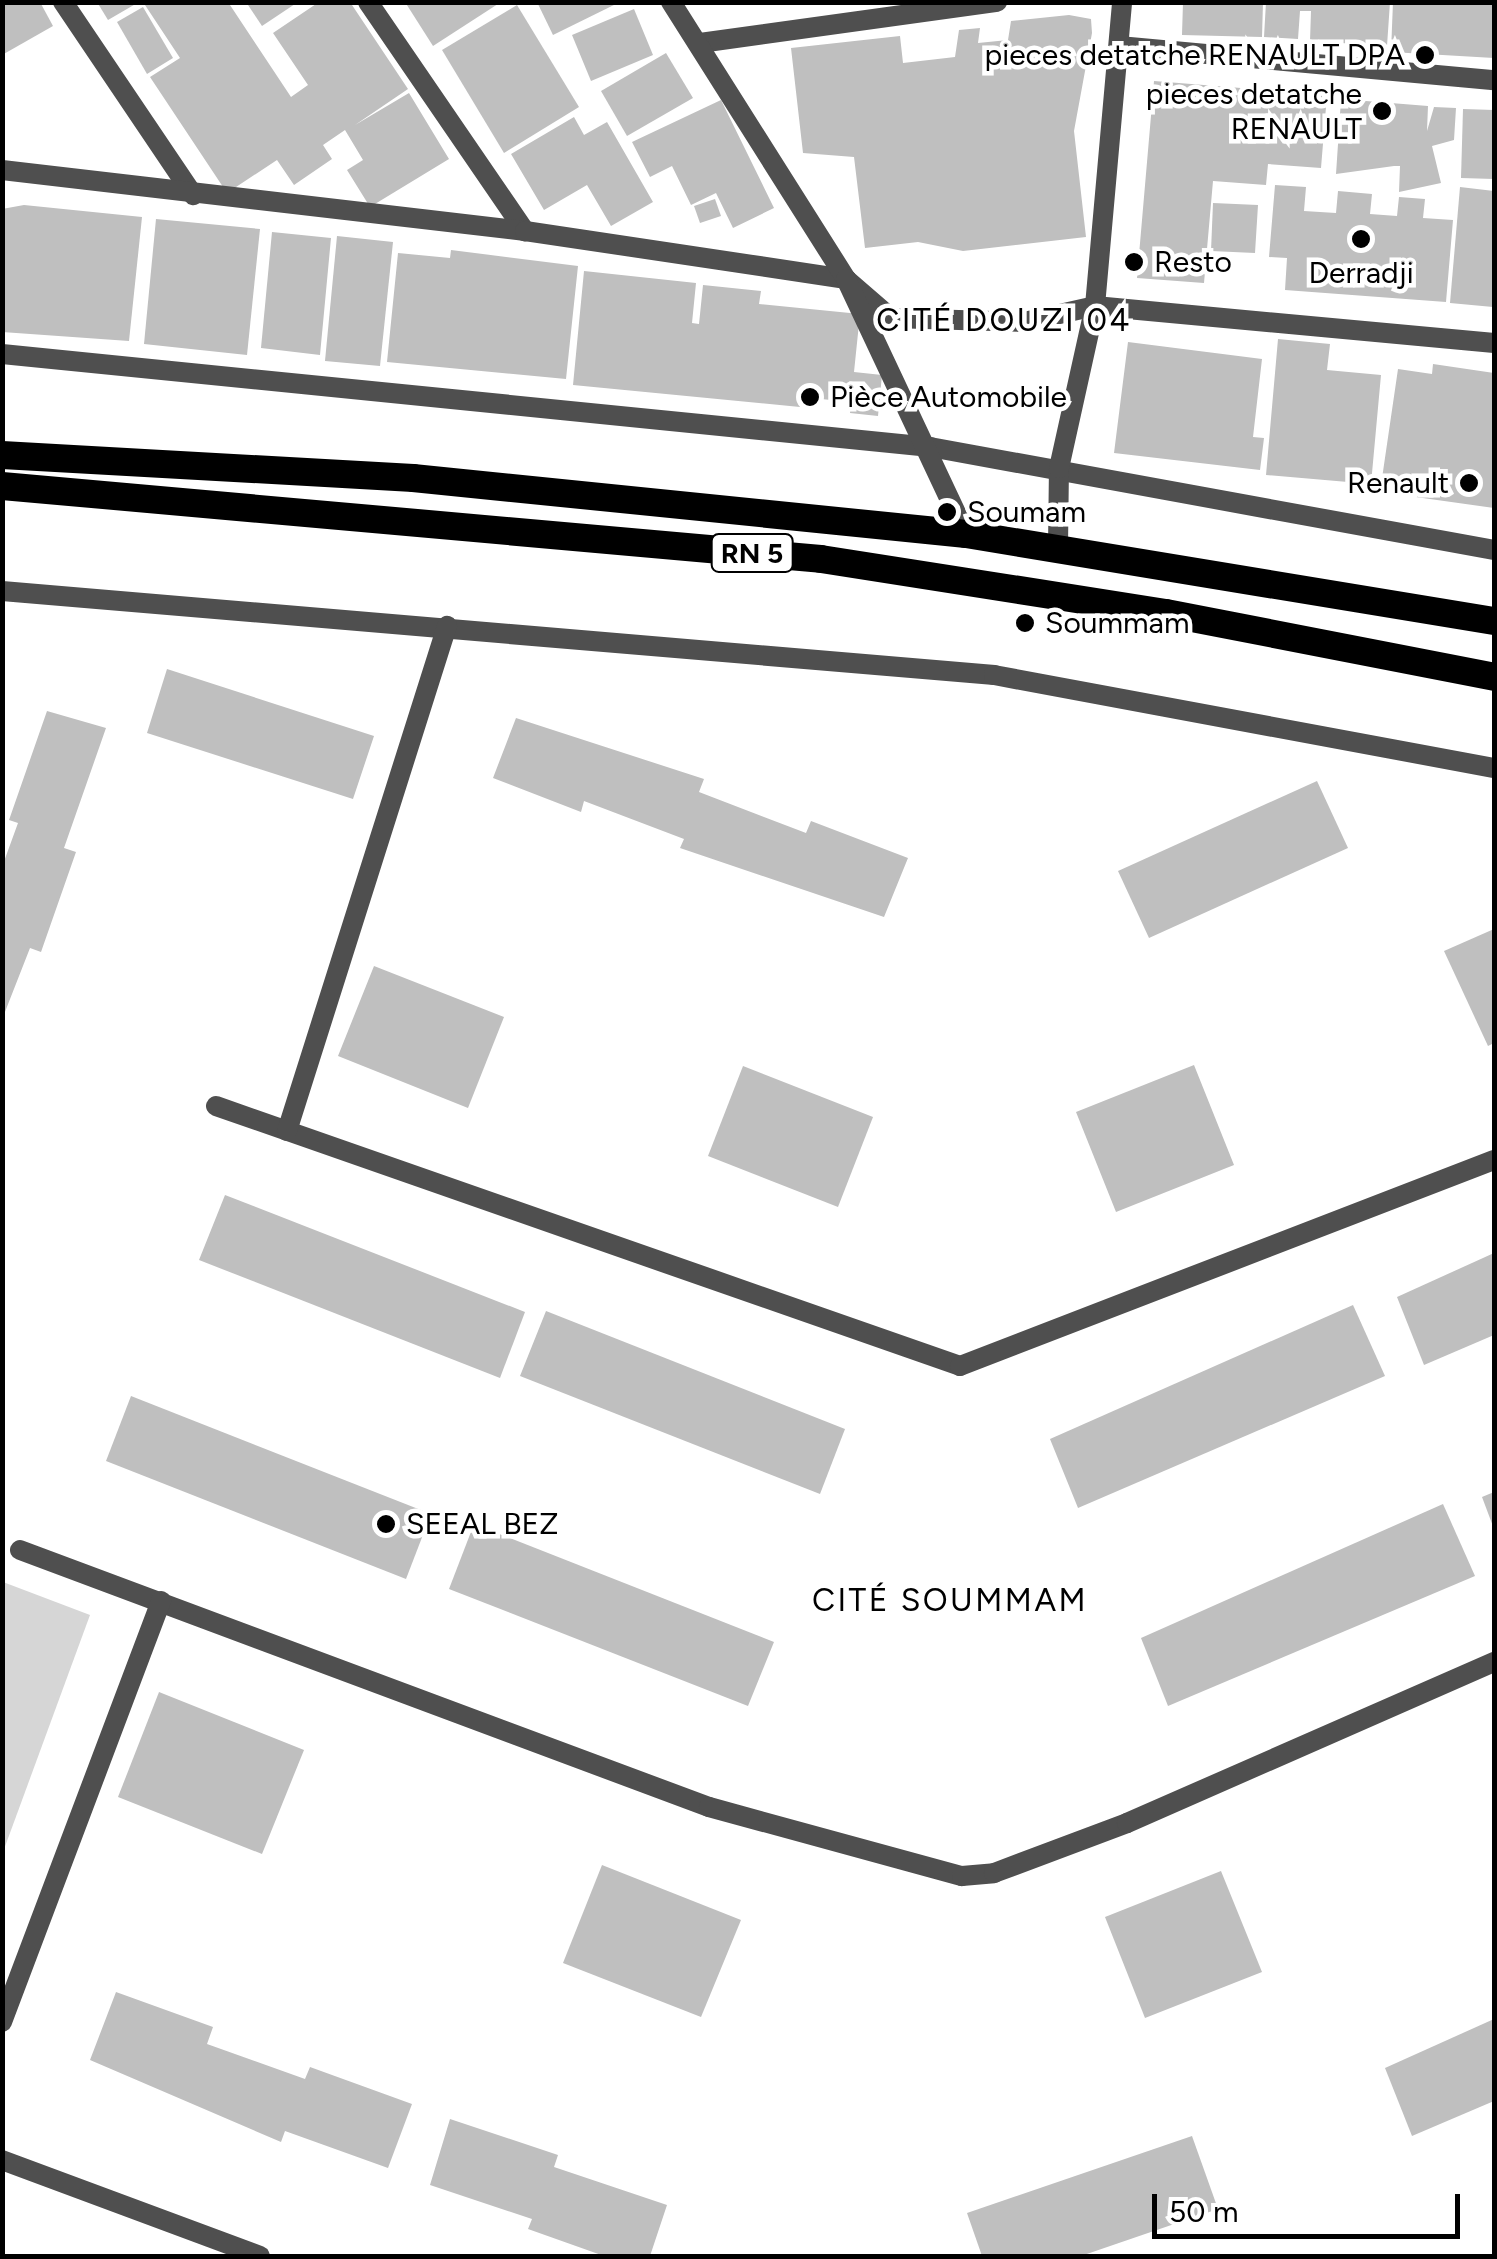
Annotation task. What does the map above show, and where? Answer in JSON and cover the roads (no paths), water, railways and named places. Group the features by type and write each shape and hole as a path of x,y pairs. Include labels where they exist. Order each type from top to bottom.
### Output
{"highway":[{"name":"RN 5","path":"2,455 413,478 966,534 1494,621"},
{"name":"RN 5","path":"2,486 821,559 1166,613 1494,677"}],"street":[{"path":"62,2 193,195"},
{"path":"368,2 526,231"},
{"path":"670,2 700,43 846,279 930,447 966,534"},
{"path":"700,43 997,2"},
{"path":"1058,547 1059,468 1095,306 1122,2"},
{"path":"1120,46 1494,80"},
{"path":"2,170 526,231 846,279 890,318 1024,322 1095,306 1494,343"},
{"path":"2,354 930,447 1494,550"},
{"path":"2,591 994,675 1494,768"},
{"path":"287,1131 447,626"},
{"path":"216,1106 960,1366 1494,1160"},
{"path":"20,1550 708,1807 962,1876 994,1873 1127,1823 1494,1662"},
{"path":"2,2022 161,1601"},
{"path":"2,2160 260,2256"}],"place":[{"name":"pieces detatche RENAULT DPA","path":"1425,55"},
{"name":"pieces detatche RENAULT","path":"1382,111"},
{"name":"Derradji","path":"1361,239"},
{"name":"Resto","path":"1134,262"},
{"name":"Pièce Automobile","path":"810,397"},
{"name":"Renault","path":"1469,483"},
{"name":"Soumam","path":"947,512"},
{"name":"Soummam","path":"1025,623"},
{"name":"SEEAL BEZ","path":"386,1524"}],"district":[{"name":"CITÉ DOUZI 04","path":"1004,320"},
{"name":"CITÉ SOUMMAM","path":"950,1600"}]}
